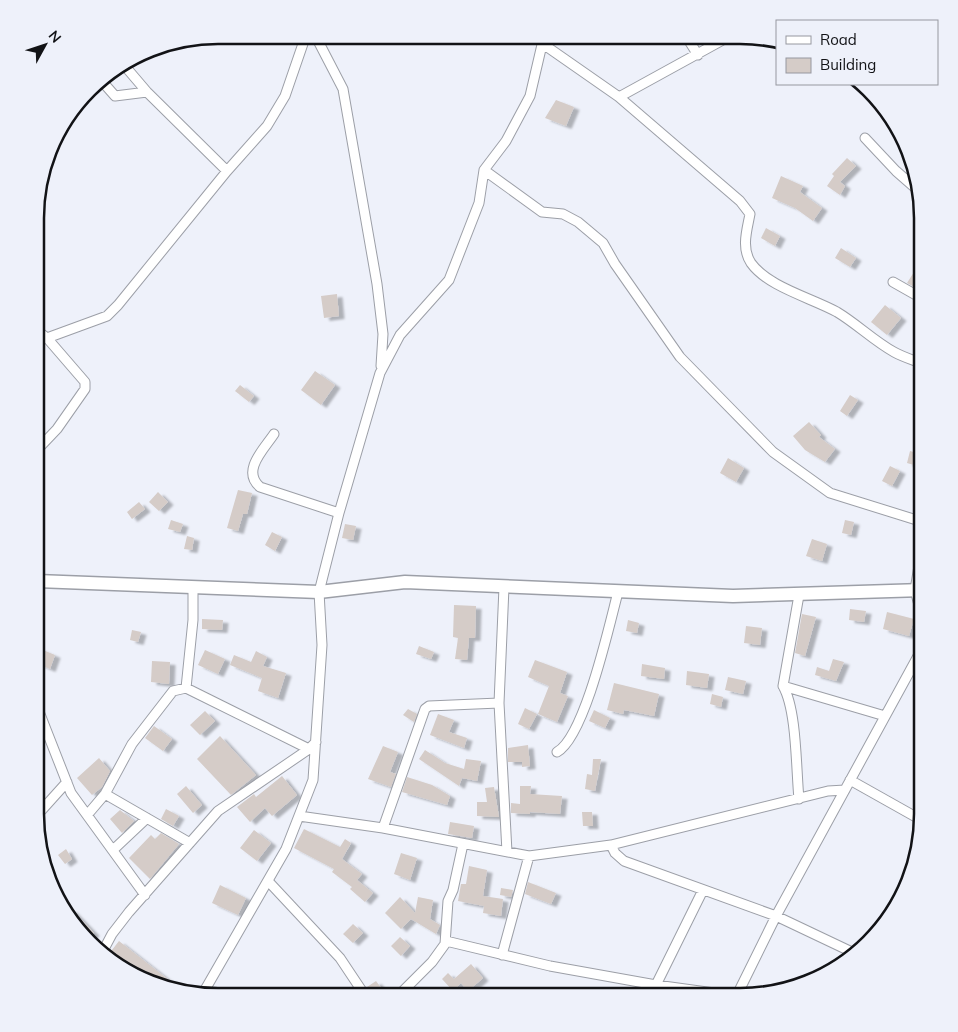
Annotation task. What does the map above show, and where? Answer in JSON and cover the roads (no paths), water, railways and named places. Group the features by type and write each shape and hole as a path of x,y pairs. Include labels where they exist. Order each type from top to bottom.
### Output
{"street":[{"path":"47,338 107,316 112,312 227,171 267,126 285,96 303,44"},
{"path":"206,988 286,849 313,780 312,745 322,645 320,592 339,513 380,374 383,346 377,284 343,89 320,44"},
{"path":"380,374 400,335 449,280 479,203 484,170 506,142 530,96 543,44"},
{"path":"549,44 619,97 745,206 750,214 745,247 746,253 761,273 790,290 839,314 893,351 914,360"},
{"path":"691,44 698,55"},
{"path":"619,97 717,44"},
{"path":"128,69 147,92 227,171"},
{"path":"105,85 115,96 147,92"},
{"path":"865,138 911,184"},
{"path":"484,170 542,212 563,214 578,222 597,238 680,357 773,452 830,492 914,519"},
{"path":"892,282 914,294"},
{"path":"44,336 86,382 85,389 57,428 44,442"},
{"path":"274,434 254,466 252,474 254,482 260,487 339,513"},
{"path":"44,581 320,592 405,582 733,596 914,590"},
{"path":"504,587 498,703 507,852"},
{"path":"186,688 193,620 193,588"},
{"path":"557,752 564,748 574,733 603,652 618,592"},
{"path":"799,595 784,686 792,719 799,799"},
{"path":"740,988 776,916 914,663"},
{"path":"784,686 885,716"},
{"path":"88,814 105,794 132,744 173,691 186,688 312,745"},
{"path":"382,828 425,709 429,706 498,703"},
{"path":"44,724 71,792 145,895"},
{"path":"105,947 117,926 218,811 312,745"},
{"path":"850,780 914,815"},
{"path":"44,808 67,782"},
{"path":"299,816 382,828 529,856 611,844 828,791 845,790"},
{"path":"105,794 190,843"},
{"path":"113,850 147,818"},
{"path":"405,988 432,962 446,941 448,901 453,890 463,844"},
{"path":"611,844 615,853 624,861 776,916 848,950"},
{"path":"502,955 529,856"},
{"path":"268,881 340,958 360,988"},
{"path":"656,985 703,890"},
{"path":"446,941 502,955 678,988"}]}
